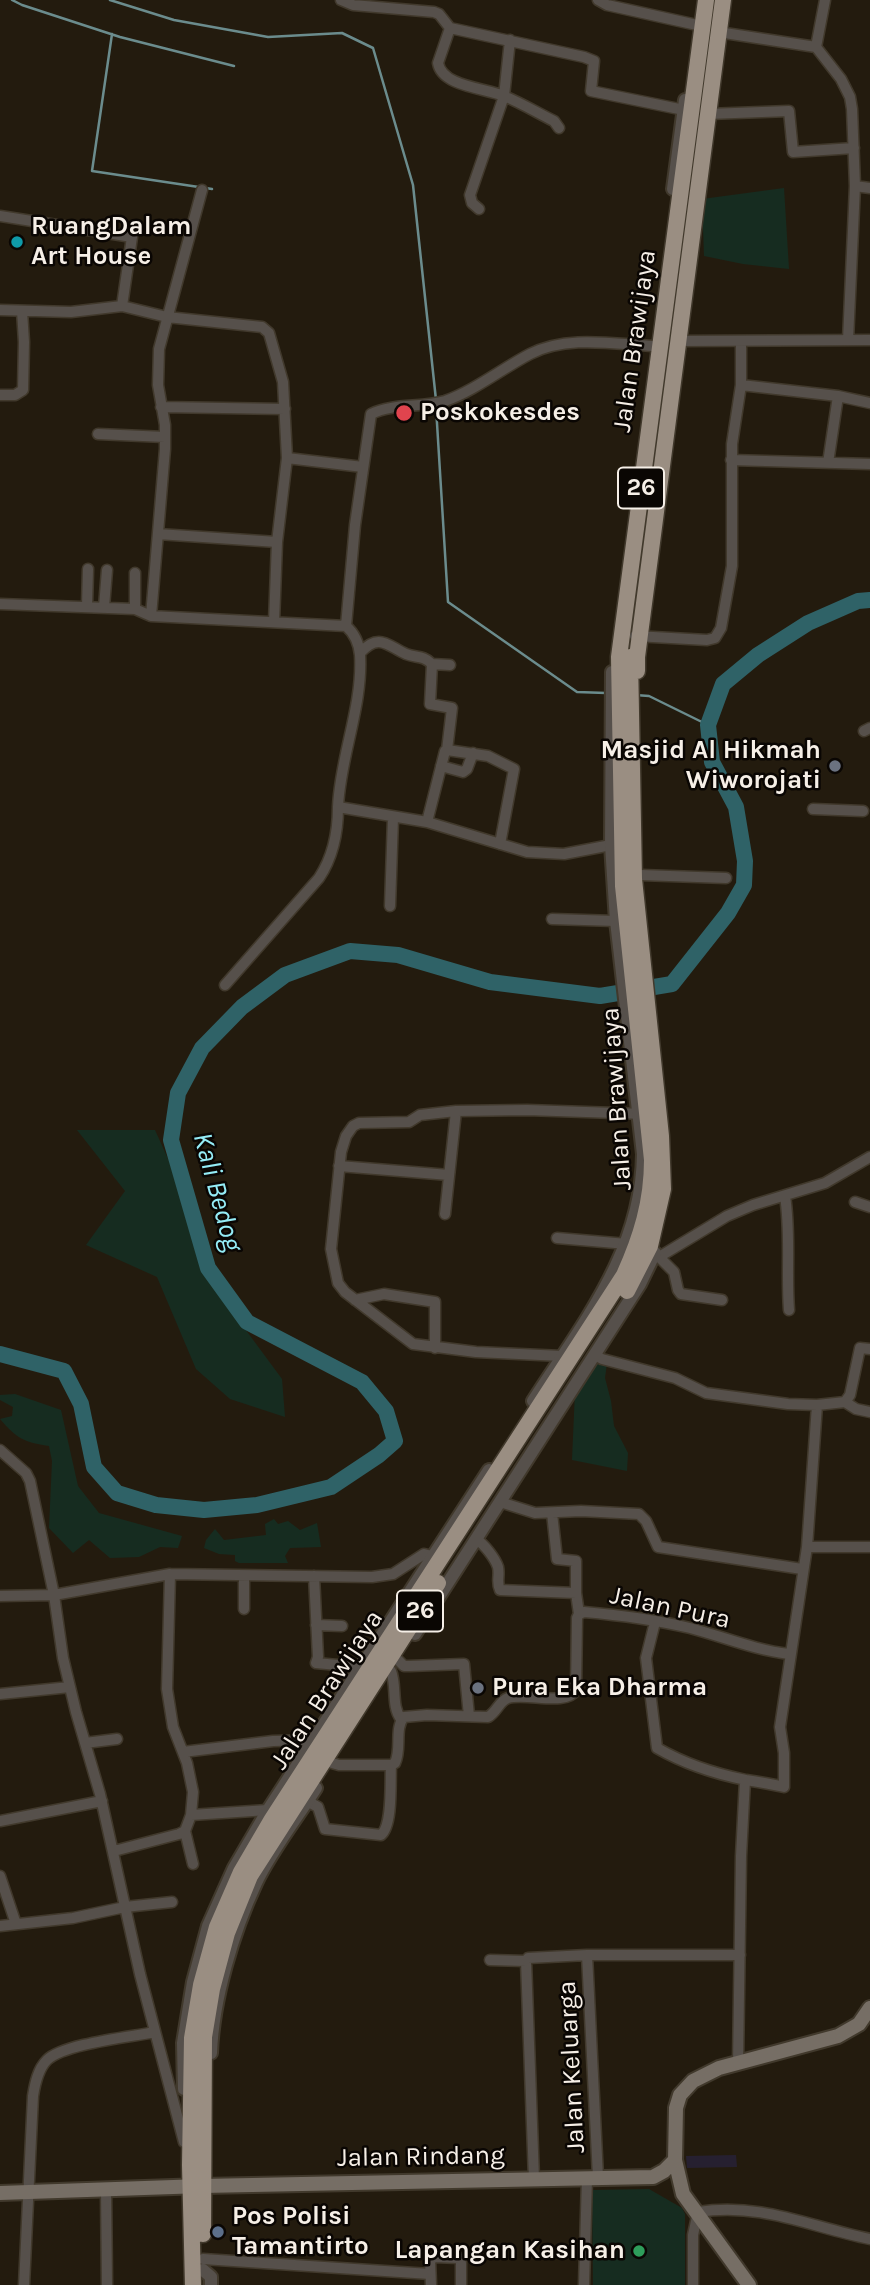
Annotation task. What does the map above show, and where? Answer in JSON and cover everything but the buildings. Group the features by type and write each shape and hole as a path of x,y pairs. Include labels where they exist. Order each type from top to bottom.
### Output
{"highway":[{"name":"Jalan Brawijaya","path":"202,2279 196,2186 202,2122 204,2037 212,1989 227,1933 250,1876 633,1281 650,1247 663,1189 661,1136 644,1049 637,977 623,886 625,730 619,657 705,0"},
{"name":"Jalan Brawijaya","path":"625,730 634,695 636,636 717,0"},
{"path":"671,367 678,341 723,0"},
{"path":"625,730 642,875 637,977"},
{"name":"Jalan Brawijaya","path":"202,2279 196,2186 190,2161 192,2038 201,1984 221,1916 241,1872 272,1819 624,1275 638,1245 652,1186 652,1160 641,1114 644,1049"}],"main road":[{"path":"749,2285 683,2194 675,2160 676,2108 684,2089 708,2073 838,2036 865,2024 870,2008"},
{"path":"653,2177 675,2160"},
{"name":"Jalan Rindang","path":"0,2193 196,2186 653,2177 683,2194"}],"street":[{"path":"341,0 353,5 435,12 450,28 579,55 594,61 591,91 684,110"},
{"path":"598,0 607,5 697,25"},
{"path":"637,977 616,922 611,845 625,730 612,657 684,110 697,25 705,0"},
{"path":"816,47 825,0"},
{"path":"450,28 438,63 442,72 454,81 504,96 554,121 559,128"},
{"path":"718,32 816,47 841,79 850,97 854,121 855,187 848,340"},
{"path":"479,209 472,203 470,195 504,96 510,40"},
{"path":"708,114 789,111 793,152 854,148"},
{"path":"855,187 870,188"},
{"path":"151,615 165,437 158,368 159,349 202,190"},
{"path":"0,216 132,237 122,306"},
{"path":"0,310 71,312 122,306 167,317 262,327 269,333 283,382 287,458 277,541 274,622"},
{"path":"0,395 15,395 23,390 22,311"},
{"path":"678,341 870,340"},
{"path":"636,636 708,640 715,638 721,628 733,566 732,460 741,385 741,341"},
{"path":"346,626 355,524 371,414 381,409 419,406 446,400 533,352 571,342 653,346"},
{"path":"741,385 838,396 870,403"},
{"path":"828,463 838,396"},
{"path":"161,407 285,409"},
{"path":"98,434 165,437"},
{"path":"287,458 363,467"},
{"path":"732,460 870,464"},
{"path":"158,534 277,541"},
{"path":"87,603 88,569"},
{"path":"104,604 107,570"},
{"path":"135,573 135,609"},
{"path":"0,604 104,604 135,609 151,615 346,626 353,632 360,653 356,694 336,832 326,867 225,985"},
{"path":"360,653 368,646 389,643 432,664 450,665"},
{"path":"427,822 444,751 447,750 453,709 430,704 432,664"},
{"path":"447,750 496,759 514,769 500,844"},
{"path":"441,766 463,772 467,769 473,753"},
{"path":"338,807 427,822 527,852 564,854 611,845"},
{"path":"813,809 863,811"},
{"path":"390,906 393,818"},
{"path":"642,875 726,878"},
{"path":"552,919 616,922"},
{"path":"202,2122 209,2116 212,2040 222,1987 236,1935 257,1881 656,1257 670,1184 644,1049"},
{"path":"190,2161 185,2154 184,2142 183,2043 193,1982 208,1926 234,1868 359,1667 562,1356 614,1272 627,1244 643,1185 641,1114 527,1110 456,1111 420,1115 408,1122 359,1123 353,1126 346,1136 339,1166 331,1249 338,1283 355,1300 413,1343 485,1353 562,1356"},
{"path":"445,1214 456,1111"},
{"path":"656,1257 727,1216 825,1183 870,1157"},
{"path":"339,1166 449,1174"},
{"path":"785,1196 789,1223 789,1310"},
{"path":"855,1202 870,1207"},
{"path":"557,1238 627,1244"},
{"path":"656,1257 674,1272 681,1294 722,1300"},
{"path":"355,1300 384,1294 435,1303 435,1348"},
{"path":"845,1402 850,1395 860,1348 870,1349"},
{"path":"595,1355 676,1378 706,1394 754,1398 777,1404 817,1405 845,1402 856,1409 870,1412"},
{"path":"655,1622 646,1658 657,1748 675,1759 745,1780 784,1787 785,1753 780,1727 807,1547 817,1405"},
{"path":"0,1450 26,1473 30,1481 70,1687 102,1801 155,2032 184,2142"},
{"path":"499,1502 527,1511 639,1514 646,1521 657,1547 802,1569"},
{"path":"552,1513 557,1559 576,1561 579,1614"},
{"path":"476,1539 484,1544 498,1565 497,1585 500,1590 576,1593"},
{"path":"807,1547 870,1547"},
{"path":"0,1596 54,1595 170,1574 393,1574 424,1554 432,1556"},
{"path":"170,1574 167,1689 173,1727 183,1752 193,1792 191,1815 185,1831 192,1864"},
{"path":"244,1576 244,1609"},
{"path":"314,1576 318,1657 316,1663 359,1667"},
{"name":"Jalan Pura","path":"401,1718 427,1715 492,1715 501,1702 512,1698 563,1699 574,1694 579,1614 625,1615 688,1628 754,1648 789,1654"},
{"path":"316,1625 342,1626"},
{"path":"394,1666 464,1664 469,1716"},
{"path":"332,1763 396,1763 401,1718 397,1713 394,1666"},
{"path":"0,1694 70,1687"},
{"path":"85,1743 117,1739"},
{"path":"183,1752 273,1741 313,1740"},
{"path":"307,1801 318,1807 325,1829 367,1835 385,1833 391,1805 391,1765"},
{"path":"738,2064 741,1856 745,1780"},
{"path":"0,1821 102,1801"},
{"path":"191,1815 268,1810"},
{"path":"114,1851 185,1831"},
{"path":"0,1877 16,1924"},
{"path":"0,1926 73,1918 125,1907 172,1902"},
{"path":"490,1960 526,1961 528,1958 587,1955 740,1955"},
{"name":"Jalan Keluarga","path":"584,2285 592,2178 587,1955"},
{"path":"526,1961 534,2179"},
{"path":"24,2285 33,2096 40,2070 47,2060 64,2050 155,2032"},
{"path":"106,2189 107,2285"},
{"path":"693,2285 693,2235 698,2212 721,2209 761,2211 870,2239"},
{"path":"202,2279 282,2266 430,2279 432,2258 457,2258 461,2263 461,2285"}],"shaded area":[{"path":"736,2155 737,2167 687,2168 686,2156"}],"green space":[{"path":"784,188 789,269 704,256 702,199"},
{"path":"77,1130 155,1130 169,1161 203,1272 282,1379 285,1417 230,1399 196,1369 157,1277 86,1245 125,1191"},
{"path":"596,1361 607,1363 605,1378 614,1426 628,1453 627,1471 572,1460 575,1391"},
{"path":"15,1394 61,1410 78,1486 99,1513 182,1536 178,1548 160,1547 139,1557 110,1558 89,1540 73,1553 49,1528 52,1461 49,1446 22,1438 0,1419 12,1416 13,1407 0,1400 0,1395"},
{"path":"274,1519 278,1524 288,1521 300,1530 317,1523 321,1547 290,1548 285,1556 288,1563 239,1563 235,1561 235,1555 219,1554 204,1548 206,1540 215,1529 224,1540 266,1535 265,1524"},
{"name":"Lapangan Kasihan","path":"649,2189 682,2208 685,2214 685,2285 593,2285 592,2190"}],"waterway":[{"path":"12,0 120,37 234,66"},
{"path":"110,0 174,20 268,37 342,33 373,48 413,185 436,400"},
{"path":"112,34 92,171 212,189"},
{"path":"436,407 448,602 577,692 606,693"},
{"name":"Kali Bedog","path":"0,1354 64,1371 81,1404 94,1467 117,1493 156,1505 204,1510 257,1505 331,1487 379,1455 395,1441 386,1411 362,1382 247,1322 208,1268 171,1140 178,1093 202,1048 242,1007 285,975 350,951 398,955 490,982 600,996 672,984 728,913 744,885 745,861 736,807 712,762 708,725 723,684 758,655 808,623 858,601 870,600"},
{"path":"635,695 649,696 708,725"}],"place":[{"name":"RuangDalam Art House","path":"17,242"},
{"name":"Poskokesdes","path":"404,413"},
{"name":"Masjid Al Hikmah Wiworojati","path":"835,766"},
{"name":"Pura Eka Dharma","path":"478,1688"},
{"name":"Pos Polisi Tamantirto","path":"218,2232"},
{"name":"Lapangan Kasihan","path":"639,2251"}]}
